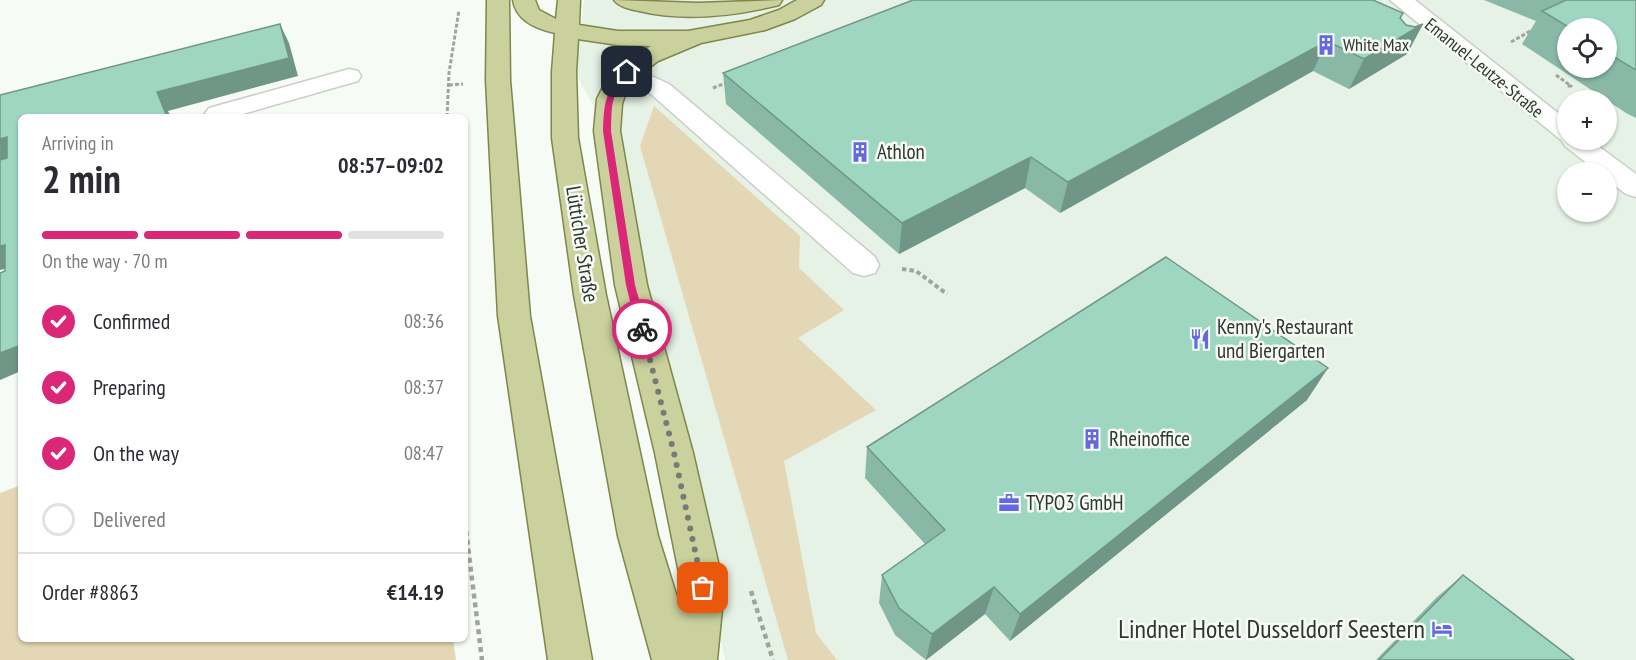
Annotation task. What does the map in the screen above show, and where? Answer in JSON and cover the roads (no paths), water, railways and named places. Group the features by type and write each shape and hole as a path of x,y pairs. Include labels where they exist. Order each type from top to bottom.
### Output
{"main road":[{"path":"498,0 498,80 514,316 570,660"},
{"path":"524,0 530,14 543,23 614,39 653,40 696,37 736,30 779,17 813,0"},
{"name":"Lütticher Straße","path":"569,0 564,72 565,138 590,295 638,536 674,660"},
{"path":"625,0 665,8 712,10 749,6 771,0"},
{"path":"695,660 703,588 674,453 631,285 607,131 608,105 614,87 627,72 651,55 696,37"}],"street":[{"name":"Emanuel-Leutze-Straße","path":"1401,0 1557,126"},
{"path":"1416,39 1443,36"},
{"path":"627,72 660,89 864,264"},
{"path":"221,114 349,76"},
{"path":"1589,150 1630,178"}],"place":[{"name":"White Max","path":"1326,45"},
{"name":"Athlon","path":"860,152"},
{"name":"Kenny's Restaurant und Biergarten","path":"1200,339"},
{"name":"Rheinoffice","path":"1092,439"},
{"name":"TYPO3 GmbH","path":"1009,503"},
{"name":"Lindner Hotel Dusseldorf Seestern","path":"1442,629"}]}
